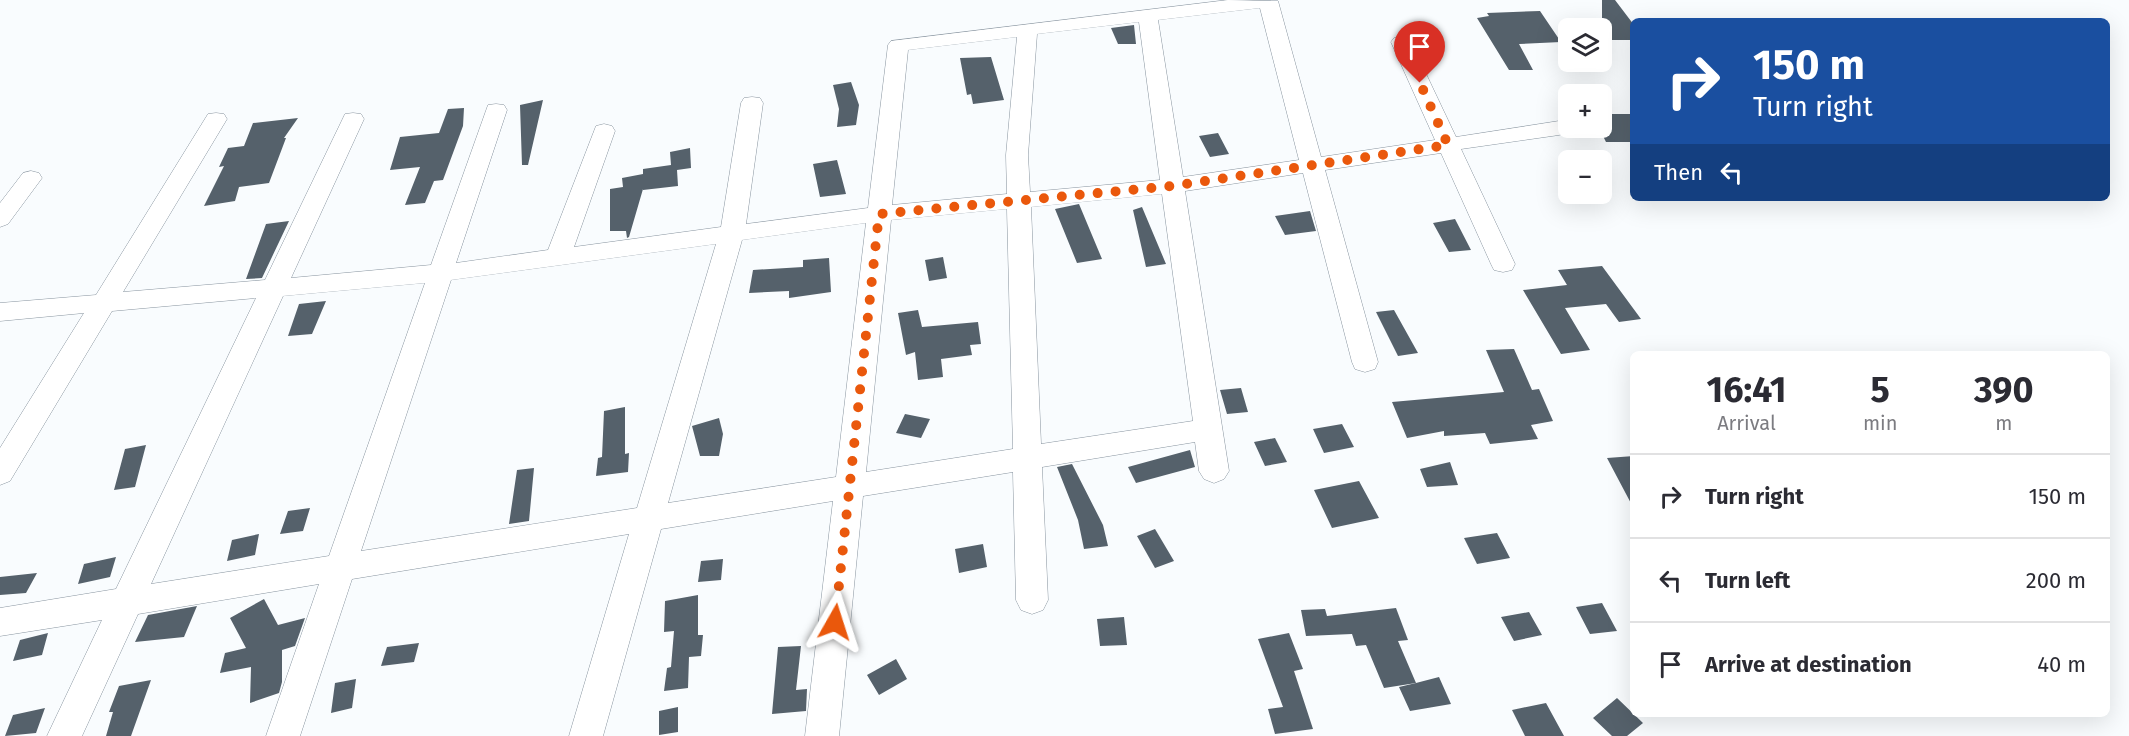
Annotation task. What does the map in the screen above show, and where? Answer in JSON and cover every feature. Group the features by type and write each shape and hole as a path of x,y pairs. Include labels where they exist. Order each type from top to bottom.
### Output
{"street":[{"path":"822,736 898,45 1268,1 1365,362"},
{"path":"1148,16 1214,471"},
{"path":"1027,30 1017,155 1032,600"},
{"path":"1401,42 1503,264"},
{"path":"586,736 736,218 752,103"},
{"path":"283,736 496,110"},
{"path":"0,472 216,119"},
{"path":"64,736 353,119"},
{"path":"0,312 441,273 879,214 1172,186 1558,128"},
{"path":"558,257 604,131"},
{"path":"0,219 31,178"},
{"path":"0,622 1208,429"}],"building":[{"path":"1602,0 1615,0 1630,20 1630,40 1612,40 1612,18 1602,18"},
{"path":"1540,11 1558,38 1558,42 1519,44 1533,70 1509,70 1477,18 1489,16 1487,13"},
{"path":"1134,25 1136,44 1118,44 1111,28"},
{"path":"991,57 1004,100 973,104 971,94 967,95 960,58"},
{"path":"851,82 859,105 856,125 837,127 839,109 833,85"},
{"path":"543,100 528,165 522,165 520,105"},
{"path":"464,108 463,126 443,180 434,181 425,203 405,205 420,167 390,170 400,137 439,133 448,109"},
{"path":"1612,114 1630,114 1630,142 1606,142 1604,138 1612,138"},
{"path":"298,118 284,138 286,138 269,183 239,187 235,201 204,206 224,166 219,167 228,148 244,146 253,123"},
{"path":"1218,133 1229,154 1210,157 1199,136"},
{"path":"690,148 691,168 677,170 678,186 643,189 629,237 627,238 626,231 610,231 610,189 623,187 622,178 643,174 643,169 671,165 670,152"},
{"path":"837,160 846,194 820,197 813,164"},
{"path":"1079,204 1102,259 1077,263 1055,209"},
{"path":"1142,207 1166,264 1146,267 1133,210"},
{"path":"1310,211 1316,231 1285,235 1275,216"},
{"path":"1455,219 1471,250 1449,252 1433,223"},
{"path":"289,221 262,278 246,279 266,224"},
{"path":"943,257 947,278 929,281 925,260"},
{"path":"829,258 831,292 789,298 789,291 749,293 753,270 803,267 803,260"},
{"path":"1602,266 1641,319 1619,322 1606,304 1565,308 1590,350 1561,354 1523,290 1567,285 1558,270"},
{"path":"326,301 312,334 288,336 299,304"},
{"path":"918,310 922,327 978,322 981,344 970,345 972,355 941,359 943,377 918,380 915,352 906,355 898,313"},
{"path":"1394,310 1418,353 1398,356 1376,312"},
{"path":"1514,349 1532,390 1539,389 1553,421 1531,425 1538,439 1490,444 1485,433 1444,436 1444,431 1407,438 1392,402 1504,392 1486,350"},
{"path":"1241,388 1248,412 1227,414 1220,390"},
{"path":"625,407 625,454 629,453 628,472 596,476 598,458 602,457 604,411"},
{"path":"905,414 930,419 921,438 896,433"},
{"path":"719,418 723,434 719,456 700,456 692,426"},
{"path":"1342,424 1354,447 1324,453 1313,429"},
{"path":"1275,438 1287,462 1265,466 1254,442"},
{"path":"146,445 135,487 114,490 125,449"},
{"path":"1190,450 1195,467 1136,483 1128,467"},
{"path":"1630,456 1630,501 1607,458"},
{"path":"1450,462 1458,485 1427,487 1420,469"},
{"path":"1072,464 1103,525 1108,546 1084,549 1078,520 1057,467"},
{"path":"534,468 529,521 509,524 517,470"},
{"path":"1359,481 1379,518 1332,528 1314,490"},
{"path":"310,508 303,531 280,534 288,511"},
{"path":"1155,529 1174,561 1155,568 1137,536"},
{"path":"1497,533 1510,558 1477,564 1464,538"},
{"path":"259,534 255,555 227,561 232,540"},
{"path":"983,544 987,567 959,573 955,549"},
{"path":"116,557 110,577 78,584 84,564"},
{"path":"723,559 721,580 698,582 701,561"},
{"path":"37,573 26,593 0,595 0,577"},
{"path":"698,595 698,635 703,635 701,656 689,657 688,688 664,691 667,668 671,667 674,631 664,632 665,601"},
{"path":"264,599 278,625 305,618 295,646 282,650 282,682 279,693 250,703 251,667 220,673 225,653 246,648 230,618"},
{"path":"1602,603 1617,631 1590,634 1576,607"},
{"path":"197,606 184,637 135,642 148,615"},
{"path":"1396,608 1408,640 1398,641 1416,683 1384,688 1366,645 1356,646 1352,634 1306,636 1301,610 1325,609 1327,616"},
{"path":"1529,612 1542,635 1514,641 1501,617"},
{"path":"1124,617 1127,645 1100,646 1097,619"},
{"path":"48,633 42,655 13,661 20,640"},
{"path":"1289,633 1303,669 1294,671 1313,729 1275,734 1268,709 1283,707 1258,639"},
{"path":"419,643 414,662 381,666 387,647"},
{"path":"801,646 796,690 807,689 806,711 772,714 778,647"},
{"path":"896,659 907,679 879,695 867,675"},
{"path":"1439,677 1451,704 1410,711 1399,687"},
{"path":"356,679 352,708 331,713 335,683"},
{"path":"151,680 131,736 106,736 113,712 109,712 119,686"},
{"path":"1617,698 1630,710 1630,717 1637,717 1643,723 1627,736 1612,736 1593,718"},
{"path":"1546,703 1564,736 1525,736 1512,710"},
{"path":"678,707 678,732 659,735 659,711"},
{"path":"45,708 36,733 5,736 13,715"}],"route":[{"path":"835,622 879,214 1172,186 1448,145 1420,83"}]}
